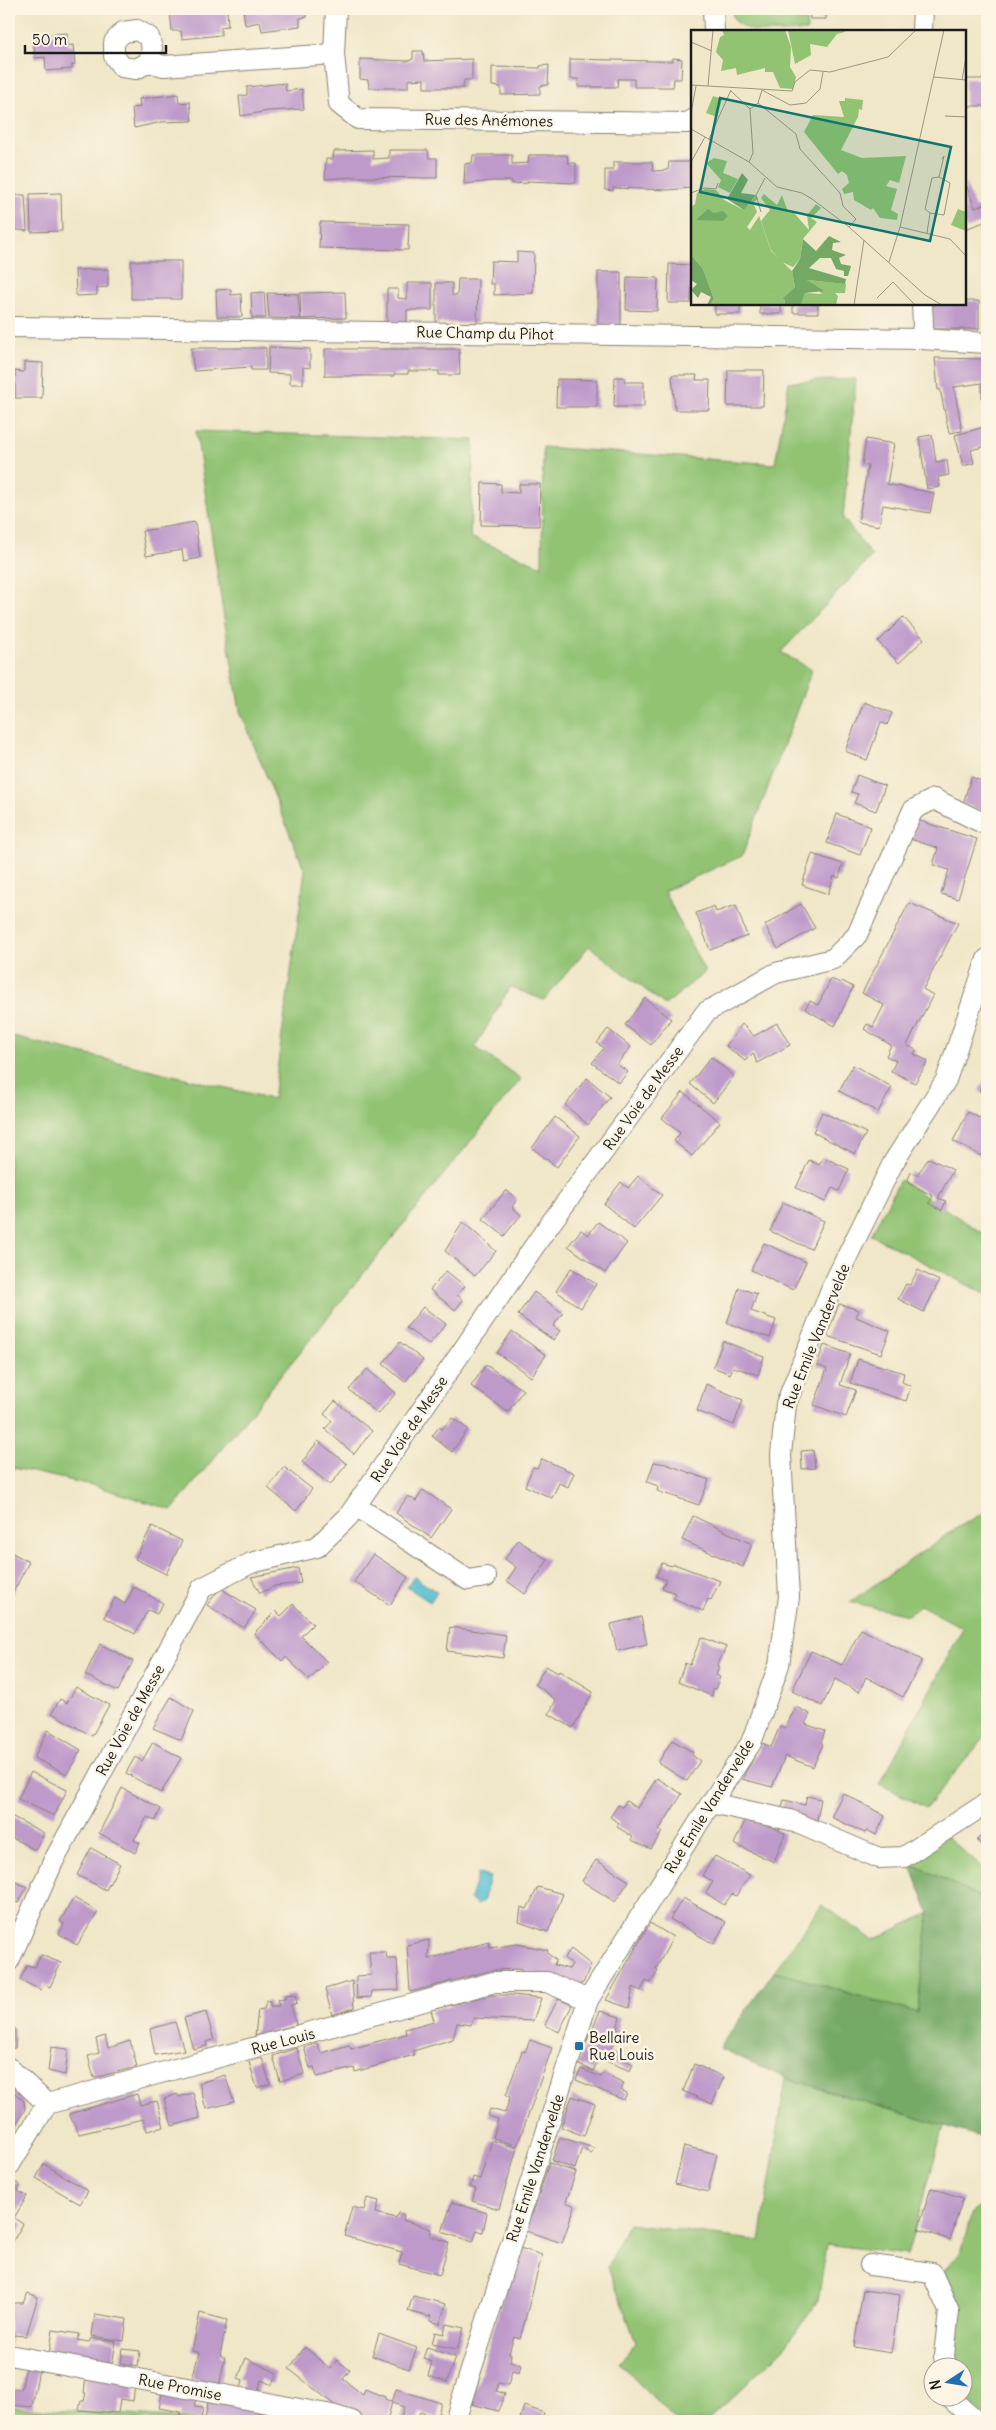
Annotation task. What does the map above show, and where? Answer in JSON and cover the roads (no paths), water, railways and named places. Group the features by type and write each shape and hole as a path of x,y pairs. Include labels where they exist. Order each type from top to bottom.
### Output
{"street":[{"name":"Rue des Anémones","path":"336,9 334,54 339,104 358,119 688,123 691,121"},
{"path":"713,9 714,30"},
{"path":"922,30 923,9"},
{"path":"149,62 164,66 334,54"},
{"path":"921,339 923,325 922,305"},
{"name":"Rue Champ du Pihot","path":"9,327 921,339 962,343 987,343"},
{"name":"Rue Voie de Messe","path":"9,1961 53,1862 202,1588 251,1564 317,1547 348,1517 542,1235 706,1012 776,973 832,959 851,941 857,935 912,810 934,799 987,825"},
{"name":"Rue Emile Vandervelde","path":"455,2421 588,2000 710,1803 751,1743 779,1665 789,1597 781,1455 786,1404 832,1287 893,1163 946,1080 987,959"},
{"path":"356,1506 468,1580 486,1576"},
{"path":"710,1803 790,1820 879,1858 904,1857 987,1803"},
{"name":"Rue Louis","path":"47,2104 494,1982 547,1982 588,2000"},
{"path":"9,2068 47,2104 9,2166"},
{"path":"870,2265 932,2273 950,2311 944,2358"},
{"name":"Rue Promise","path":"9,2355 332,2415 352,2421"},
{"path":"961,2408 976,2421"}],"water":[{"path":"414,1577 437,1592 430,1602 407,1587"},
{"path":"478,1874 490,1877 483,1902 477,1905 470,1899"}],"place":[{"name":"Bellaire Rue Louis","path":"579,2046"}]}
